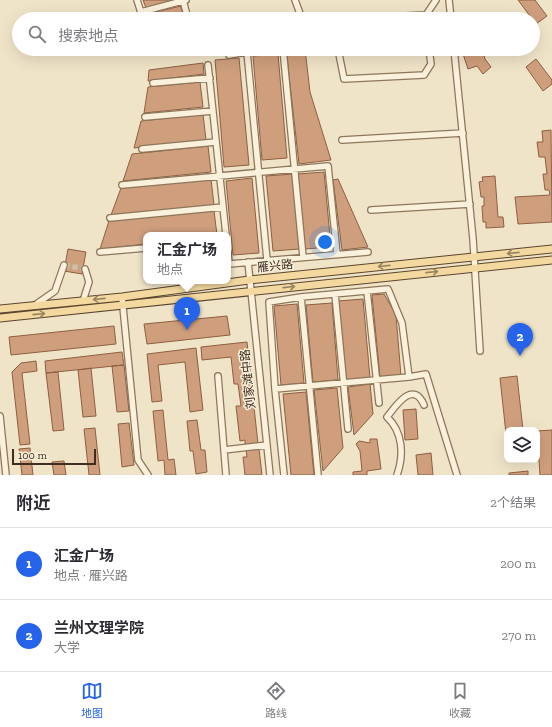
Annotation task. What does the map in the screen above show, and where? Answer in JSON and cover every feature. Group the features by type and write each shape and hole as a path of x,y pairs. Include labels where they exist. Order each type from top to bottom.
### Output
{"main road":[{"name":"雁兴路","path":"231,283 552,249"},
{"name":"雁兴路","path":"0,309 83,301 122,301 250,291 552,260"},
{"name":"雁兴路","path":"0,318 122,301 225,284"}],"street":[{"path":"138,0 141,12 184,0 187,12"},
{"path":"295,0 299,12"},
{"path":"430,12 436,0"},
{"path":"449,0 450,12"},
{"path":"247,56 267,260"},
{"path":"284,56 303,257"},
{"path":"339,56 344,79 424,75 431,64 430,56"},
{"path":"455,56 470,204 480,351"},
{"path":"208,66 226,232"},
{"path":"153,82 210,78"},
{"path":"145,117 213,111"},
{"path":"342,140 463,133"},
{"path":"142,150 216,142"},
{"path":"122,185 328,166 337,254"},
{"path":"371,210 470,204"},
{"path":"110,218 223,207"},
{"path":"100,252 143,248"},
{"path":"231,264 368,252"},
{"name":"刘家滩中路","path":"248,262 270,475"},
{"path":"33,306 55,291 64,266"},
{"path":"83,301 89,282 85,269"},
{"path":"284,475 274,389 269,302 301,297 388,288 402,323 409,377"},
{"path":"367,291 379,403"},
{"path":"335,294 342,383 348,429"},
{"path":"301,297 318,475"},
{"path":"122,301 138,460 148,475"},
{"path":"274,389 409,377 426,374 457,475"},
{"path":"218,376 226,475"},
{"path":"397,475 400,463 400,443 397,430 387,417 401,399 406,396 412,395 418,397 424,405"},
{"path":"0,416 6,475"},
{"path":"224,450 267,445"}],"building":[{"path":"143,0 177,0 146,8"},
{"path":"518,0 535,0 547,16 540,21 540,12 527,12"},
{"path":"181,6 182,12 156,12"},
{"path":"253,56 278,56 287,158 262,160"},
{"path":"287,56 306,56 310,92 331,160 299,164"},
{"path":"464,56 484,56 491,67 483,74 477,66 468,69"},
{"path":"239,58 249,165 224,167 215,60"},
{"path":"536,59 552,80 552,84 543,91 526,67"},
{"path":"203,63 204,74 148,81 149,70"},
{"path":"200,82 203,107 144,113 148,87"},
{"path":"203,114 206,140 134,148 141,121"},
{"path":"551,130 552,222 518,224 515,197 550,195 549,190 545,190 543,174 547,174 545,157 539,157 537,142 543,142 542,131"},
{"path":"208,146 211,172 123,181 132,154"},
{"path":"324,172 331,247 305,249 298,174"},
{"path":"293,174 299,249 273,251 266,176"},
{"path":"495,176 498,217 503,217 504,227 486,228 486,222 483,222 482,206 484,206 484,197 481,197 479,182 483,181 482,177"},
{"path":"252,178 259,253 233,255 226,181"},
{"path":"211,179 214,205 111,215 121,188"},
{"path":"338,179 368,247 342,250 333,180"},
{"path":"214,211 217,232 143,232 143,244 100,249 109,221"},
{"path":"68,249 86,252 82,274 64,271"},
{"path":"384,294 396,315 401,376 380,377 372,295"},
{"path":"363,299 370,378 345,380 338,301"},
{"path":"332,303 338,380 313,382 306,305"},
{"path":"297,304 304,383 281,385 274,306"},
{"path":"227,316 230,335 147,344 144,324"},
{"path":"114,326 116,344 11,355 9,337"},
{"path":"247,342 258,444 245,445 245,440 240,441 236,406 241,406 238,384 234,384 231,357 202,360 201,347"},
{"path":"196,348 203,410 190,412 185,362 158,365 162,401 152,402 147,354"},
{"path":"122,352 124,365 46,373 45,361"},
{"path":"36,361 37,371 22,373 30,444 20,445 12,372 21,363"},
{"path":"124,365 129,411 117,412 112,366"},
{"path":"91,368 96,416 83,417 78,370"},
{"path":"58,372 64,430 53,431 46,373"},
{"path":"517,376 523,427 505,427 500,378"},
{"path":"370,384 373,414 354,435 348,387"},
{"path":"337,388 343,448 323,471 314,390"},
{"path":"306,392 314,475 291,475 283,394"},
{"path":"416,409 418,439 405,440 403,410"},
{"path":"163,410 168,460 174,459 176,475 165,475 164,460 158,461 153,411"},
{"path":"197,420 201,450 205,450 207,472 196,474 193,451 190,451 187,421"},
{"path":"129,423 134,465 122,467 118,424"},
{"path":"95,428 100,475 89,475 84,429"},
{"path":"552,430 552,475 540,475 540,431"},
{"path":"370,439 377,439 381,469 367,471 367,475 353,475 353,472 362,471 360,451 356,444 359,441 370,443"},
{"path":"30,448 33,475 22,475 19,449"},
{"path":"259,449 262,475 245,475 243,457 247,457 246,450"},
{"path":"431,453 433,475 418,475 416,455"},
{"path":"64,461 66,475 54,475 52,462"},
{"path":"528,471 528,475 509,475 509,473"}],"tunnel":[{"path":"64,265 85,269"}],"place":[{"name":"汇金广场","path":"187,330"},
{"name":"兰州文理学院","path":"520,356"}]}
